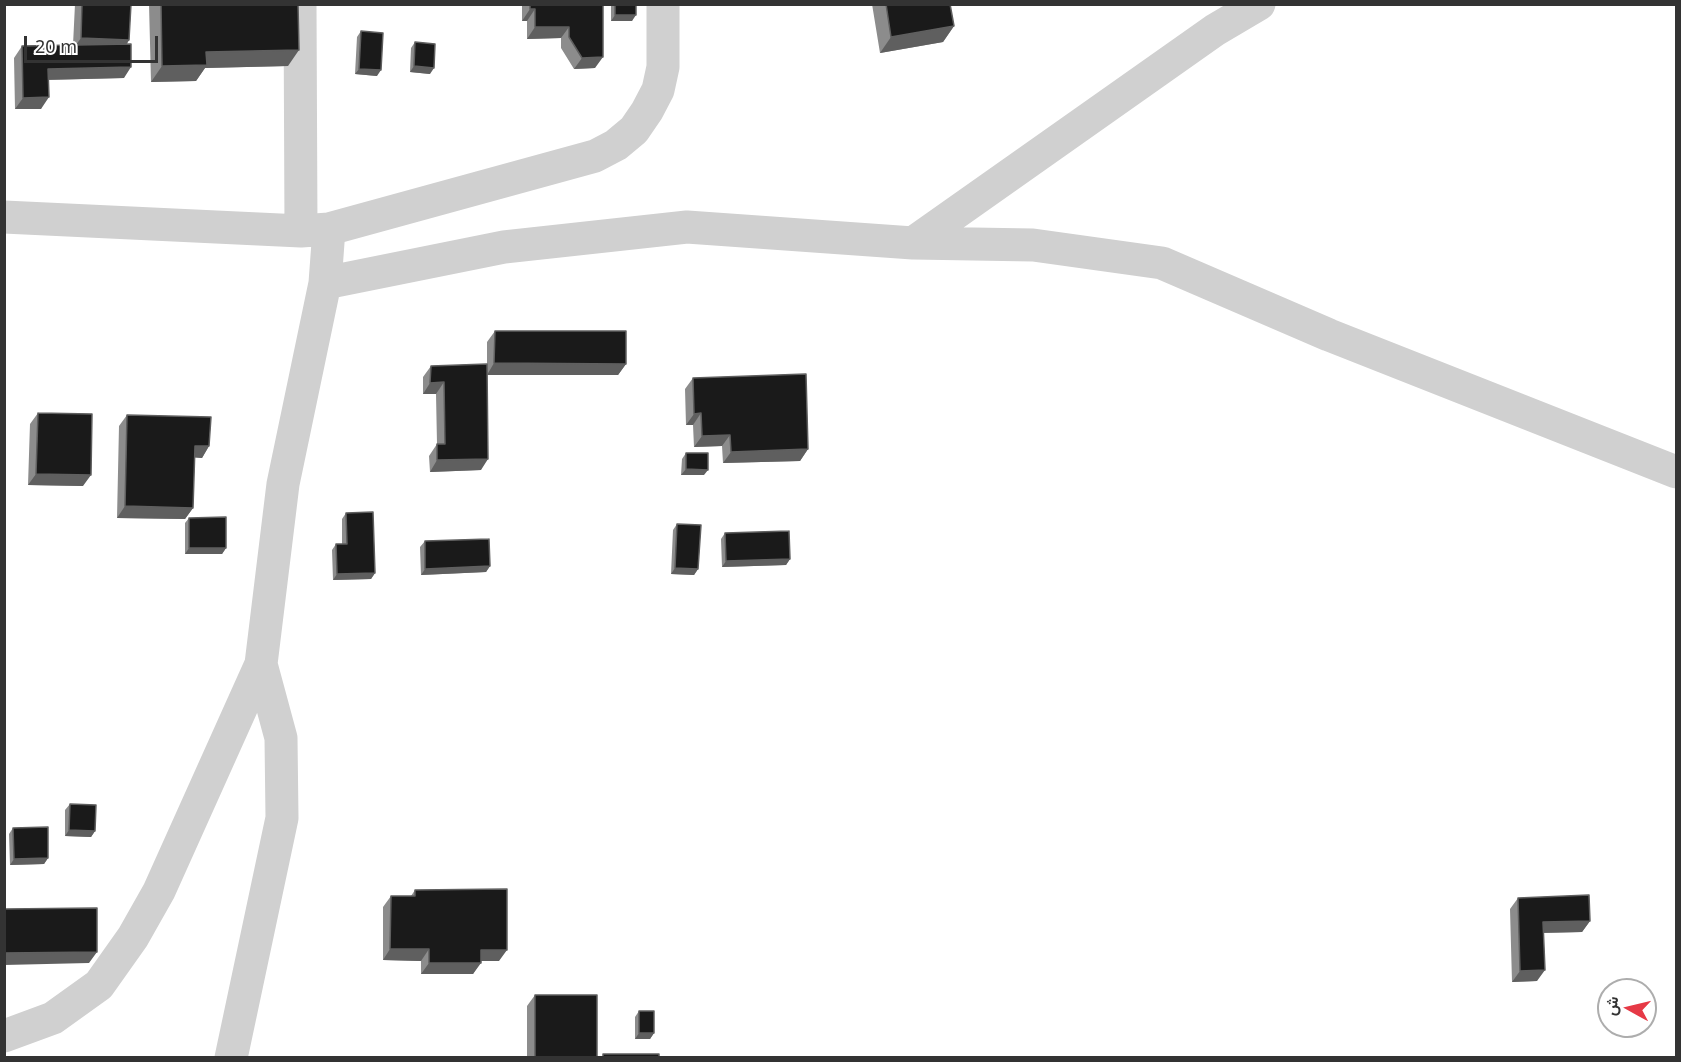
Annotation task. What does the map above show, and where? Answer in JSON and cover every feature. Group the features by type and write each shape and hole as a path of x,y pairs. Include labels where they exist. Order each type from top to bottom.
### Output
{"street":[{"path":"4,1036 53,1018 99,985 133,937 159,891 261,664 283,484 325,283 315,230 300,4"},
{"path":"4,217 315,230 595,156 616,145 634,130 648,111 658,90 663,67 663,4"},
{"path":"913,243 1215,30 1259,4"},
{"path":"325,283 504,247 687,227 913,243 1033,245 1161,263 1329,335 1677,472"},
{"path":"231,1058 282,818 281,738 261,664"}],"building":[{"path":"82,4 131,4 129,40 81,38"},
{"path":"161,4 298,4 299,50 206,52 207,65 162,66"},
{"path":"530,4 603,4 603,57 582,58 569,37 569,27 535,27 535,9 530,9"},
{"path":"615,4 636,4 636,15 615,15"},
{"path":"886,4 950,4 954,26 891,37"},
{"path":"361,31 383,33 381,70 359,69"},
{"path":"415,42 435,44 434,68 414,66"},
{"path":"131,44 131,67 48,69 49,97 23,98 22,46"},
{"path":"495,331 626,331 626,364 494,363"},
{"path":"487,364 488,459 437,460 437,444 445,444 444,382 430,383 431,366"},
{"path":"806,374 808,449 731,452 730,435 702,436 701,413 694,414 693,378"},
{"path":"38,413 92,414 91,475 36,474"},
{"path":"127,415 211,417 209,446 195,446 193,508 125,506"},
{"path":"686,453 708,453 708,470 686,469"},
{"path":"373,512 375,573 337,574 336,544 347,544 346,513"},
{"path":"226,517 226,548 189,548 189,518"},
{"path":"677,524 701,525 698,569 675,568"},
{"path":"789,531 790,559 726,561 725,533"},
{"path":"489,539 490,566 425,569 425,541"},
{"path":"70,804 96,805 95,831 69,830"},
{"path":"48,827 48,858 14,859 13,828"},
{"path":"507,889 507,950 481,950 481,963 429,963 429,949 390,949 391,896 415,896 415,890"},
{"path":"1589,895 1590,921 1543,922 1545,970 1520,971 1518,898"},
{"path":"97,908 97,952 4,953 4,909"},
{"path":"535,995 597,995 597,1058 535,1058"},
{"path":"639,1011 654,1011 654,1033 639,1033"},
{"path":"603,1054 659,1054 659,1058 603,1058"}]}
